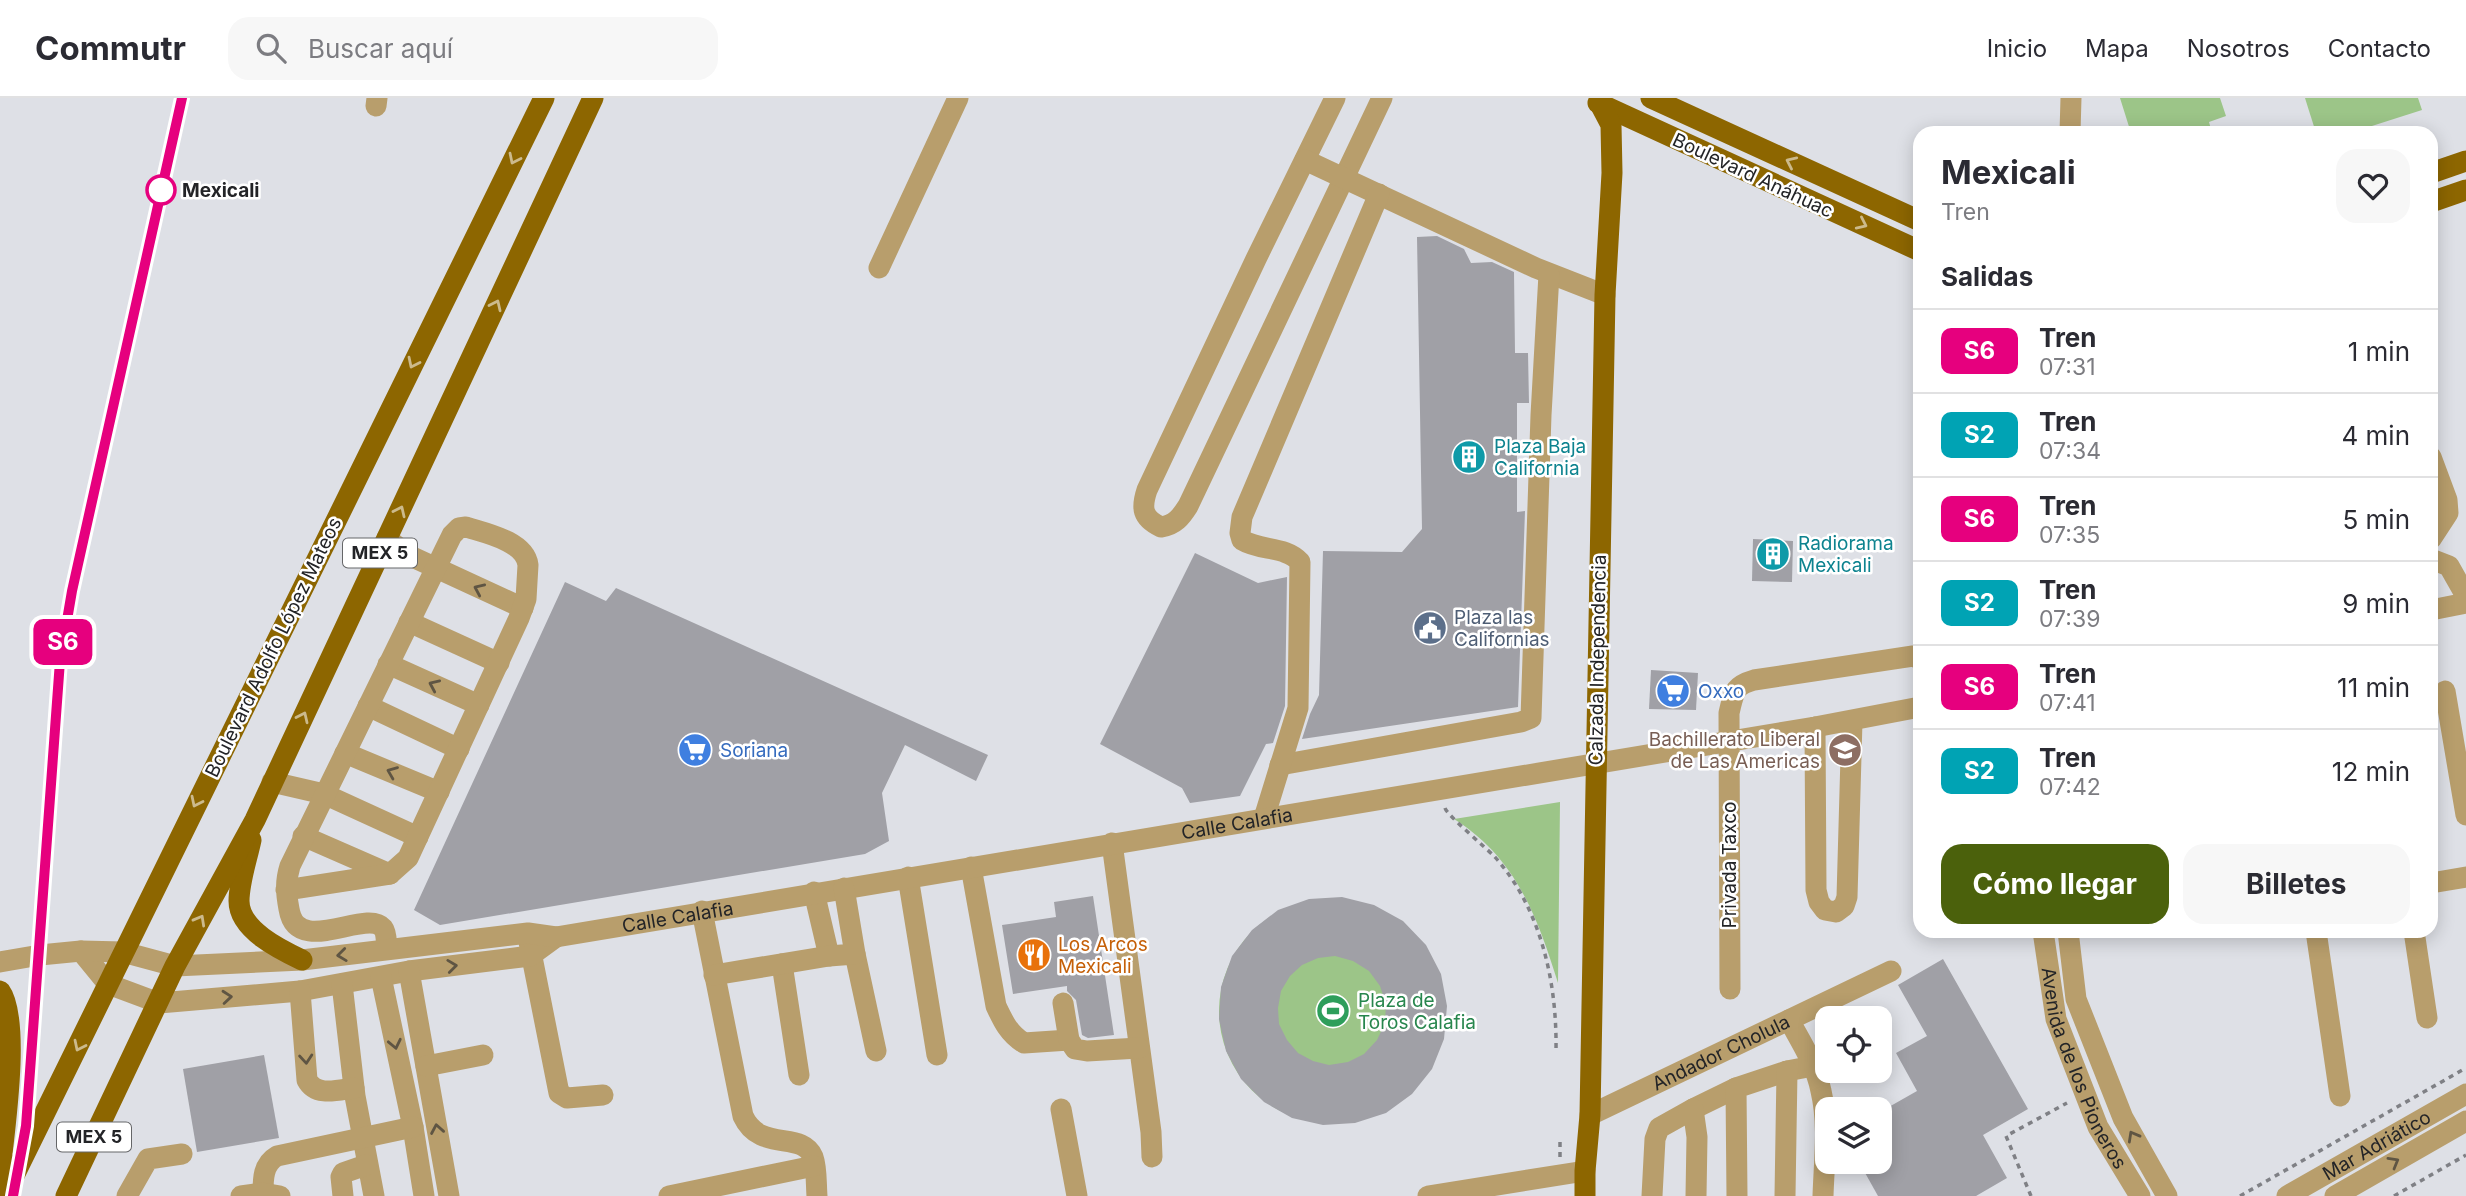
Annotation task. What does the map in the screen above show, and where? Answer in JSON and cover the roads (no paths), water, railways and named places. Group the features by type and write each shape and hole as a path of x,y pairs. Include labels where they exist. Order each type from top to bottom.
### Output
{"main road":[{"name":"Boulevard Adolfo López Mateos","path":"4,1196 544,98"},
{"name":"MEX 5","path":"66,1196 175,966 255,820 593,98"},
{"name":"Boulevard Anáhuac","path":"1651,98 1913,218"},
{"name":"Calzada Independencia","path":"1585,1196 1590,1115 1605,295 1618,112 1596,100"},
{"name":"Boulevard Anáhuac","path":"1618,112 1913,248"},
{"path":"2438,171 2466,161"},
{"path":"2438,200 2466,191"},
{"path":"255,820 239,903 257,933 281,950 302,960"},
{"path":"0,991 8,1007 10,1032 0,1171"}],"street":[{"path":"879,268 958,98"},
{"path":"1335,98 1147,490 1142,508 1144,514 1161,527 1169,526 1179,519 1188,506 1382,98"},
{"path":"2070,126 2071,98"},
{"path":"1305,160 1549,274 1605,295"},
{"path":"1264,818 1298,708 1300,562 1293,554 1250,545 1242,540 1241,517 1379,194"},
{"path":"1280,765 1531,718 1541,415 1549,274"},
{"path":"2438,476 2447,500 2448,513 2438,528"},
{"path":"286,890 390,874 408,858 523,608 526,599 527,559 514,545 466,527 459,528 452,535 290,866 286,890 290,919 296,926 317,931 375,924 386,933 387,949"},
{"path":"387,538 406,554 435,569 523,608"},
{"path":"2438,562 2449,566 2466,596"},
{"path":"2438,612 2466,603"},
{"path":"409,622 499,663"},
{"name":"Privada Taxco","path":"1730,989 1729,713 1734,692 1741,684 1913,656"},
{"path":"388,664 479,705"},
{"path":"2445,691 2466,815"},
{"path":"368,706 459,749"},
{"name":"Calle Calafia","path":"0,962 82,951 123,952 175,966 302,960 528,933 556,937 1852,721 1913,708"},
{"path":"1815,727 1815,890 1825,910 1836,912 1844,906 1847,897 1852,721"},
{"path":"345,753 439,792"},
{"path":"272,782 324,794 418,837"},
{"path":"303,836 390,874"},
{"path":"1112,843 1151,1132 1152,1157"},
{"path":"971,867 996,1006 1004,1023 1010,1032 1024,1043 1069,1040"},
{"path":"908,877 937,1055"},
{"path":"2438,882 2466,877"},
{"path":"844,888 876,1051"},
{"path":"814,892 829,957"},
{"path":"702,911 738,1098 748,1126 762,1137 793,1142 804,1147 814,1158 817,1196"},
{"path":"528,933 530,956 559,1093 567,1098 603,1095"},
{"name":"Calle Calafia","path":"159,1003 300,991 409,971 530,956 556,937"},
{"name":"Avenida de los Pioneros","path":"2044,938 2056,1019 2098,1127 2140,1196"},
{"name":"Avenida de los Pioneros","path":"2069,938 2076,999 2123,1118 2166,1196"},
{"path":"2317,938 2340,1096"},
{"path":"2415,938 2427,1018"},
{"path":"82,951 108,984 159,1003"},
{"path":"714,975 855,954"},
{"path":"782,964 799,1075"},
{"path":"409,971 449,1196"},
{"name":"Andador Cholula","path":"1590,1115 1891,971"},
{"path":"381,977 413,1127 424,1196"},
{"path":"342,984 354,1088 373,1196"},
{"path":"300,991 307,1080 315,1090 354,1088"},
{"path":"1063,1003 1069,1040 1075,1049 1139,1048"},
{"path":"1789,1020 1813,1066 1822,1091 1825,1136 1823,1196"},
{"path":"426,1066 483,1055"},
{"path":"1652,1196 1655,1139 1659,1128 1736,1088 1787,1071 1813,1066"},
{"path":"1785,1196 1787,1071"},
{"path":"1736,1088 1737,1196"},
{"name":"Mar Adriático","path":"2287,1196 2466,1094"},
{"path":"1061,1109 1077,1196"},
{"path":"1693,1109 1697,1137 1696,1196"},
{"name":"Mar Adriático","path":"2335,1196 2466,1121"},
{"path":"241,1196 272,1194 263,1177 271,1159 362,1136 413,1127"},
{"path":"127,1196 148,1160 182,1154"},
{"path":"343,1196 343,1173 366,1165"},
{"path":"669,1196 814,1166"},
{"path":"1428,1196 1585,1171"}],"railway":[{"path":"13,1196 26,1126 60,661 72,591 182,98"}],"train":[{"name":"S6","path":"13,1196 26,1126 60,661 72,591 182,98"}],"place":[{"name":"Mexicali","path":"161,190"},
{"name":"Plaza Baja California","path":"1469,457"},
{"name":"Radiorama Mexicali","path":"1773,554"},
{"name":"Plaza las Californias","path":"1430,628"},
{"name":"Oxxo","path":"1673,691"},
{"name":"Soriana","path":"695,750"},
{"name":"Bachillerato Liberal de Las Americas","path":"1845,750"},
{"name":"Los Arcos Mexicali","path":"1034,955"},
{"name":"Plaza de Toros Calafia","path":"1333,1011"}]}
